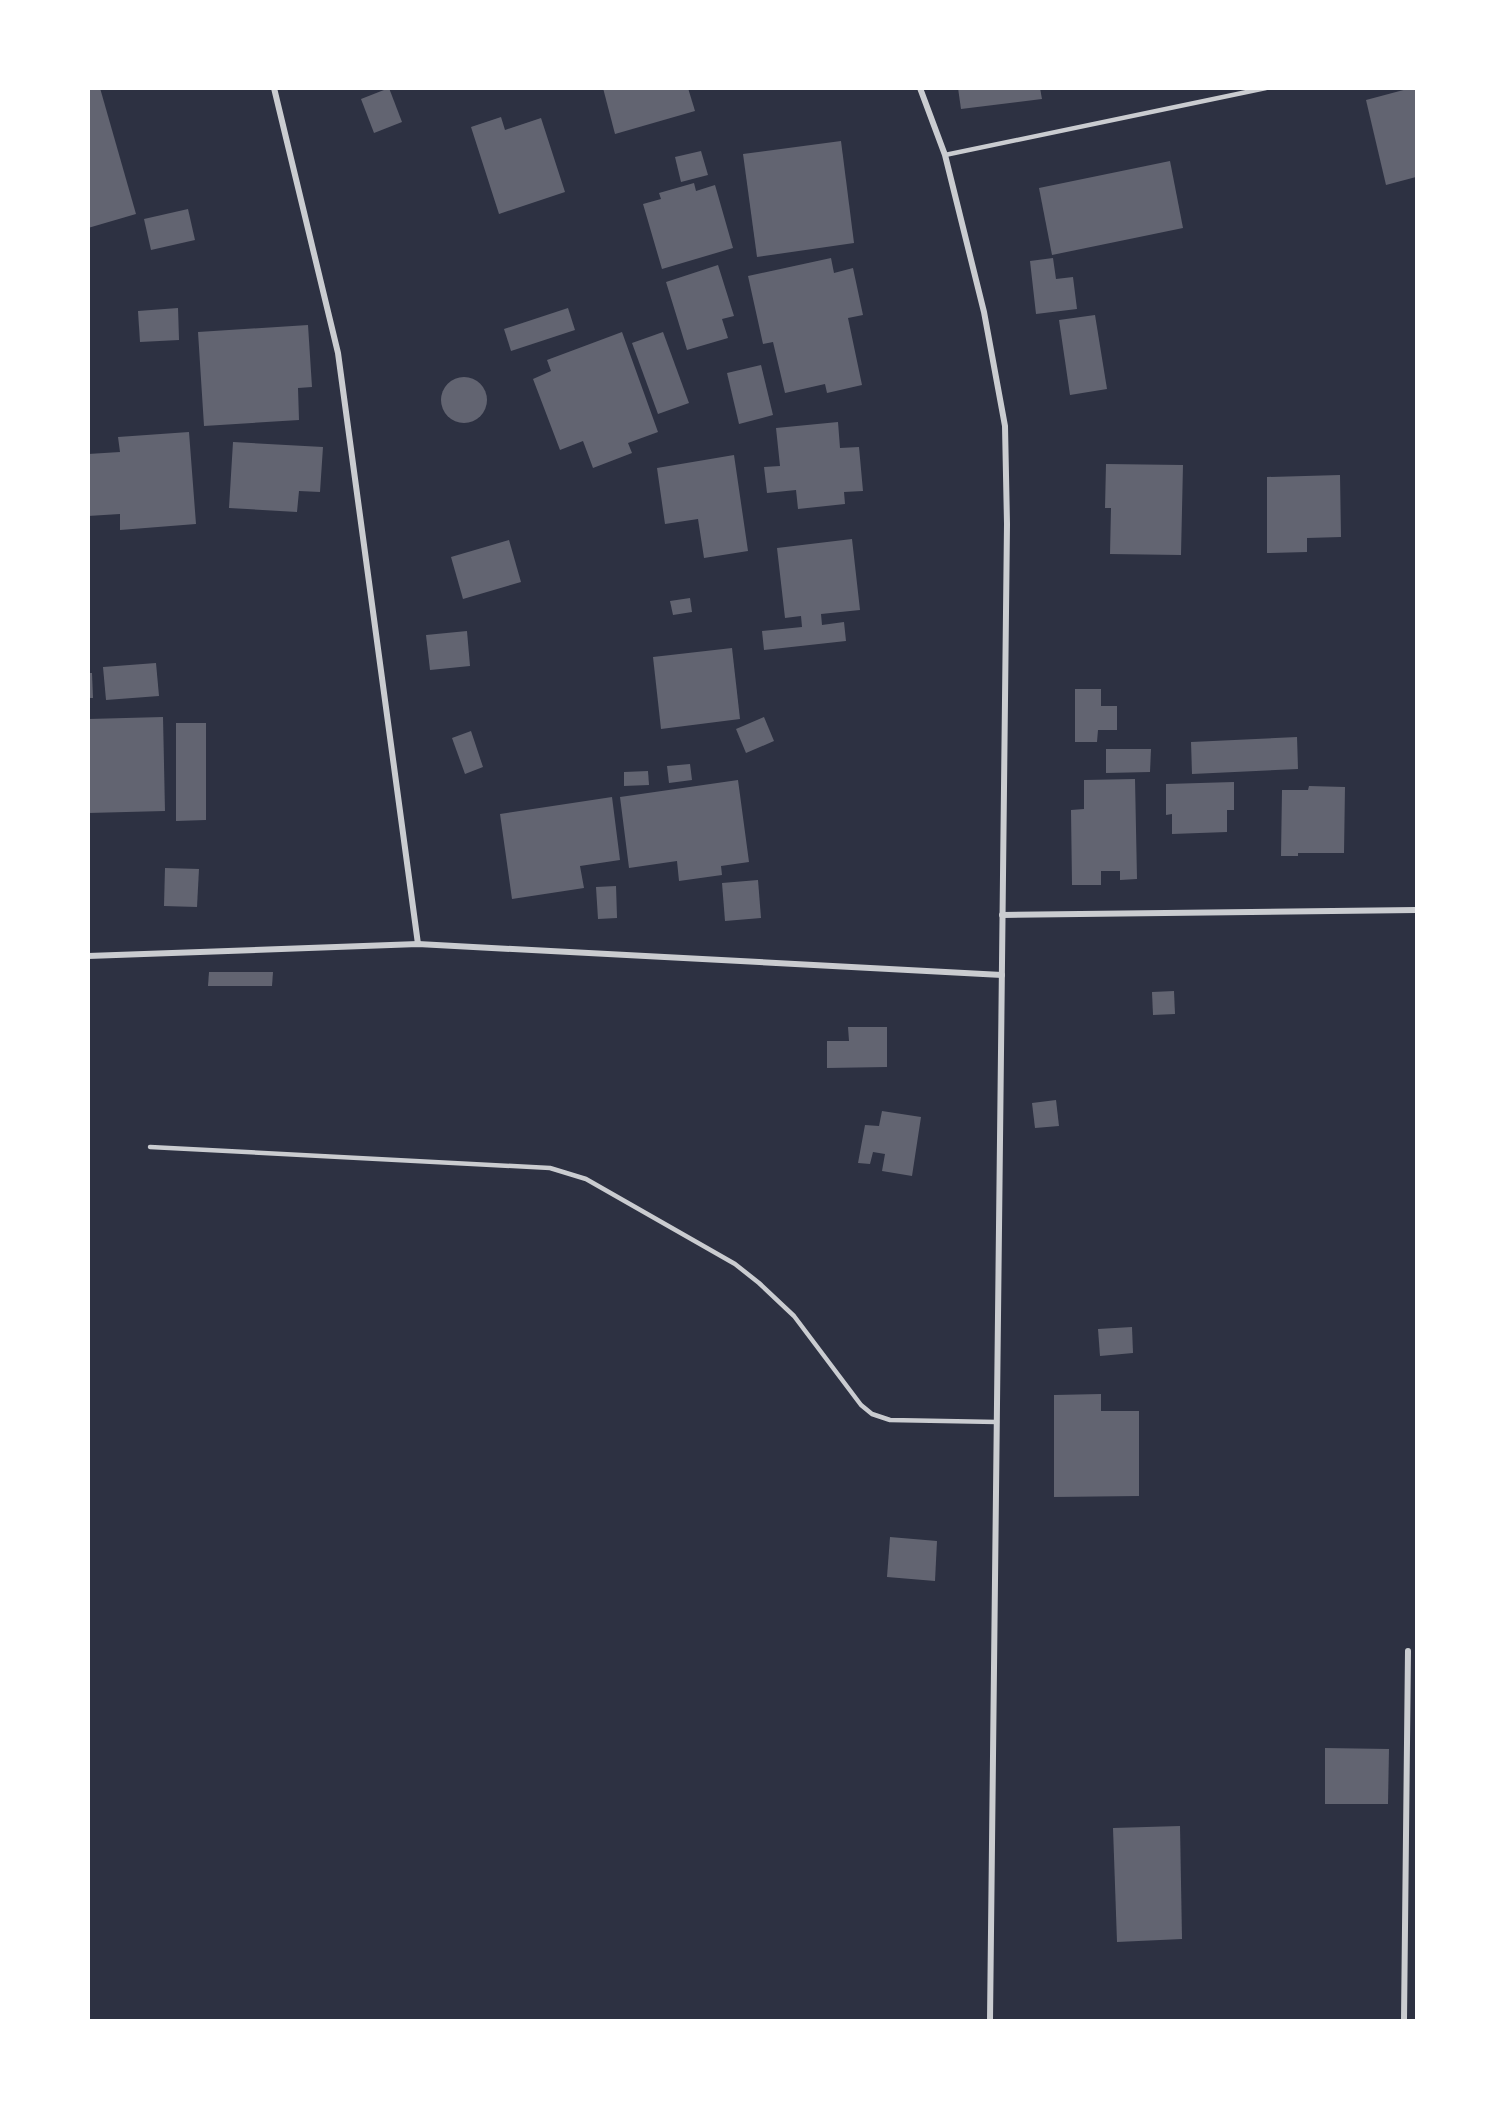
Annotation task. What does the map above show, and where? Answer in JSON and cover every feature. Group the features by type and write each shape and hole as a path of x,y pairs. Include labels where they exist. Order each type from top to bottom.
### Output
{"street":[{"path":"274,88 338,353 418,944"},
{"path":"920,88 945,155 984,312 1005,426 1007,524 990,2020"},
{"path":"1002,915 1416,910"},
{"path":"88,956 418,944 1002,975"},
{"path":"1404,2020 1408,1651"}],"lane":[{"path":"945,155 1266,88"},
{"path":"150,1147 550,1168 586,1179 735,1264 759,1283 794,1316 861,1405 872,1414 890,1420 997,1422"}],"building":[{"path":"88,88 100,88 136,214 88,228"},
{"path":"389,88 402,122 374,133 361,99"},
{"path":"603,88 688,88 695,111 615,134"},
{"path":"958,88 1040,88 1042,99 961,109"},
{"path":"1416,88 1416,177 1386,185 1366,100"},
{"path":"501,117 505,130 541,118 565,192 499,214 471,127"},
{"path":"841,141 854,243 757,257 743,154"},
{"path":"701,151 708,175 681,182 675,157"},
{"path":"1170,161 1183,228 1052,255 1039,188"},
{"path":"694,183 696,191 715,185 733,248 662,269 643,204 661,199 659,193"},
{"path":"188,209 195,240 151,250 144,219"},
{"path":"831,258 834,273 853,268 863,315 848,318 862,385 827,393 825,384 785,393 773,342 763,344 748,276"},
{"path":"1053,258 1056,279 1073,277 1077,309 1036,314 1030,261"},
{"path":"718,265 734,316 722,319 728,338 687,350 666,282"},
{"path":"178,308 179,340 140,342 138,311"},
{"path":"568,308 575,330 511,351 504,329"},
{"path":"1095,315 1107,389 1070,395 1059,320"},
{"path":"308,325 312,387 298,388 299,420 204,426 198,332"},
{"path":"622,332 658,432 628,443 632,453 593,468 583,441 560,450 533,379 551,371 547,360"},
{"path":"663,332 689,403 658,414 632,343"},
{"path":"761,365 773,415 739,424 727,373"},
{"path":"464,377 480,384 487,400 480,416 464,423 448,416 441,400 448,384"},
{"path":"838,422 840,448 859,447 863,491 844,492 845,504 798,509 796,490 767,493 764,467 780,466 776,428"},
{"path":"189,432 196,524 120,530 120,514 88,516 88,454 120,452 118,437"},
{"path":"233,442 323,447 320,492 299,491 297,512 229,508"},
{"path":"734,455 748,551 704,558 698,519 665,524 657,468"},
{"path":"1106,464 1183,465 1181,555 1110,554 1111,508 1105,508"},
{"path":"1340,475 1341,537 1307,538 1307,552 1267,553 1267,477"},
{"path":"852,539 860,610 821,614 822,625 844,622 846,641 764,650 762,631 802,627 801,616 785,618 777,548"},
{"path":"509,540 521,582 463,599 451,557"},
{"path":"690,598 692,612 673,615 670,601"},
{"path":"467,631 470,666 430,670 426,635"},
{"path":"732,648 740,719 661,729 653,657"},
{"path":"156,663 159,696 106,700 103,667"},
{"path":"88,673 92,673 93,698 88,698"},
{"path":"1075,689 1101,689 1101,706 1117,706 1117,730 1098,730 1097,742 1075,742"},
{"path":"163,717 165,811 88,813 88,719"},
{"path":"764,717 774,741 746,753 736,729"},
{"path":"176,723 206,723 206,820 176,821"},
{"path":"471,731 483,767 465,774 452,738"},
{"path":"1297,737 1298,769 1192,774 1191,742"},
{"path":"1106,749 1151,749 1150,772 1106,773"},
{"path":"690,764 692,780 669,783 667,766"},
{"path":"648,771 649,785 624,786 624,772"},
{"path":"1135,779 1137,879 1120,880 1120,871 1101,871 1101,885 1072,885 1071,810 1084,809 1084,780"},
{"path":"738,780 749,862 721,866 722,875 679,881 677,861 629,868 620,797"},
{"path":"1234,782 1234,810 1227,810 1227,832 1172,834 1172,814 1166,815 1166,784"},
{"path":"1309,786 1345,787 1344,853 1298,853 1298,856 1281,856 1282,790 1308,790"},
{"path":"612,797 620,860 580,866 584,888 512,899 500,814"},
{"path":"165,868 199,869 197,907 164,906"},
{"path":"758,880 761,918 725,921 722,883"},
{"path":"616,886 617,918 598,919 596,887"},
{"path":"209,972 273,972 272,986 208,986"},
{"path":"1174,991 1175,1014 1153,1015 1152,992"},
{"path":"848,1027 887,1027 887,1067 827,1068 827,1041 849,1041"},
{"path":"1056,1100 1059,1126 1035,1128 1032,1103"},
{"path":"882,1111 921,1117 912,1176 882,1171 885,1154 873,1152 870,1164 858,1163 865,1125 879,1126"},
{"path":"1132,1327 1133,1353 1100,1356 1098,1329"},
{"path":"1101,1394 1101,1411 1139,1411 1139,1496 1054,1497 1054,1395"},
{"path":"890,1537 937,1541 935,1581 887,1577"},
{"path":"1325,1748 1389,1749 1388,1804 1325,1804"},
{"path":"1180,1826 1182,1939 1117,1942 1113,1828"}]}
